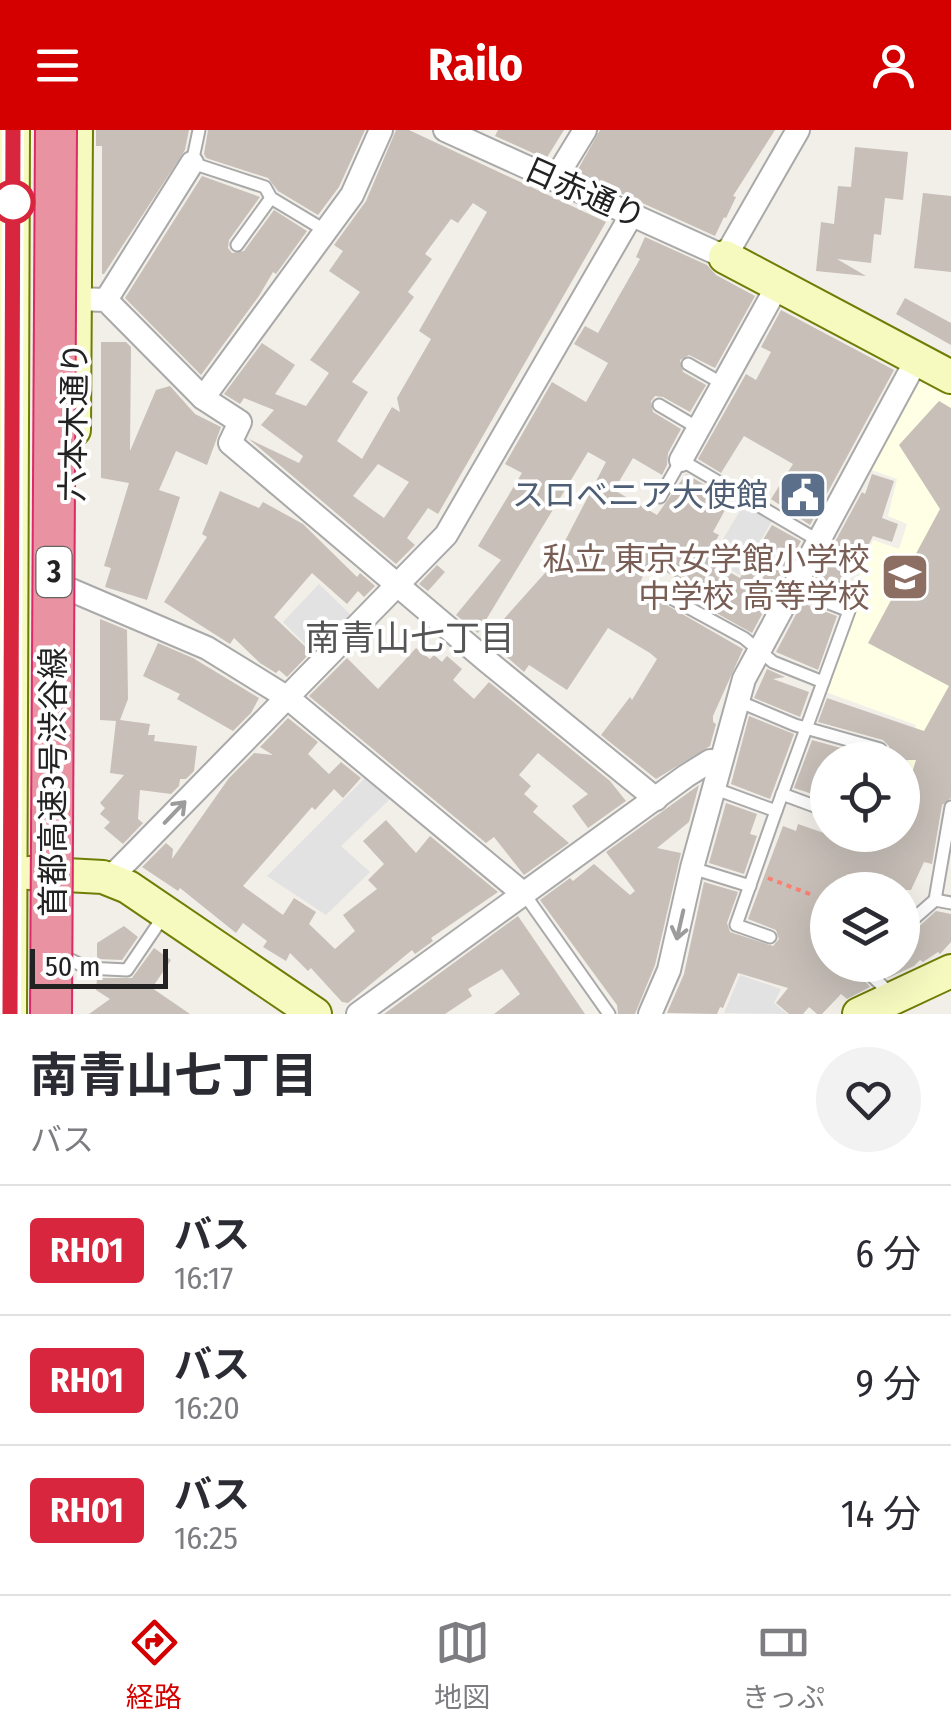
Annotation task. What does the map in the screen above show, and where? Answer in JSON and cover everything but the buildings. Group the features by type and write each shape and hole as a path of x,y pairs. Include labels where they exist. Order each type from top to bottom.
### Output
{"highway":[{"name":"首都高速3号渋谷線","path":"17,1008 32,130"},
{"name":"首都高速3号渋谷線","path":"51,1014 56,130"}],"main road":[{"name":"六本木通り","path":"13,130 6,778 45,874 71,960 71,1014"},
{"path":"44,130 45,874 128,887 315,1014"},
{"name":"六本木通り","path":"17,1008 45,874 72,660 71,590 91,300 76,130"},
{"path":"0,217 9,226 13,258"},
{"path":"725,257 951,377"},
{"path":"859,1014 951,971"}],"street":[{"path":"203,398 352,194 382,130"},
{"name":"日赤通り","path":"445,130 725,257"},
{"path":"555,179 585,130"},
{"path":"725,257 798,130"},
{"path":"192,162 91,300 203,398 240,422 230,443 656,799"},
{"path":"45,874 128,860 446,535 632,214"},
{"path":"681,460 779,283"},
{"path":"650,1014 670,970 692,868 744,680 918,359"},
{"path":"71,590 207,648 288,698 525,894"},
{"path":"358,1014 710,761 720,762"}],"lane":[{"path":"199,130 192,162 265,187 272,198 326,231"},
{"path":"237,245 272,198"},
{"path":"688,364 723,384"},
{"path":"659,405 698,428"},
{"path":"660,497 681,460 820,540"},
{"path":"770,937 736,925 849,611 793,589"},
{"path":"658,591 744,638 773,662 824,682"},
{"path":"738,701 857,742"},
{"path":"713,788 776,810"},
{"path":"782,794 810,804"},
{"path":"920,913 935,900 951,807"},
{"path":"692,868 752,879"},
{"path":"525,894 609,1014"},
{"path":"935,900 951,902"},
{"path":"71,960 87,968 127,970 167,912"},
{"path":"879,982 895,998"}],"path":[{"path":"752,879 810,894"}],"shaded area":[{"name":"私立 東京女学館小学校 中学校 高等学校","path":"915,379 951,395 951,785 920,781 920,742 912,742 916,725 826,692 855,612 848,605 873,540 899,549 907,524 888,516 897,479 866,468"},
{"path":"744,504 772,521 740,575 717,562 721,555 716,551"},
{"path":"319,584 354,618 317,656 283,622"},
{"path":"367,776 392,797 341,846 370,872 326,915 267,876"},
{"path":"740,975 781,989 774,1003 787,1014 724,1013"}],"bus line":[{"name":"RH01","path":"10,1014 13,130"}],"place":[{"name":"スロベニア大使館","path":"803,495"},
{"name":"私立 東京女学館小学校 中学校 高等学校","path":"905,577"}],"district":[{"name":"南青山七丁目","path":"410,638"}]}
